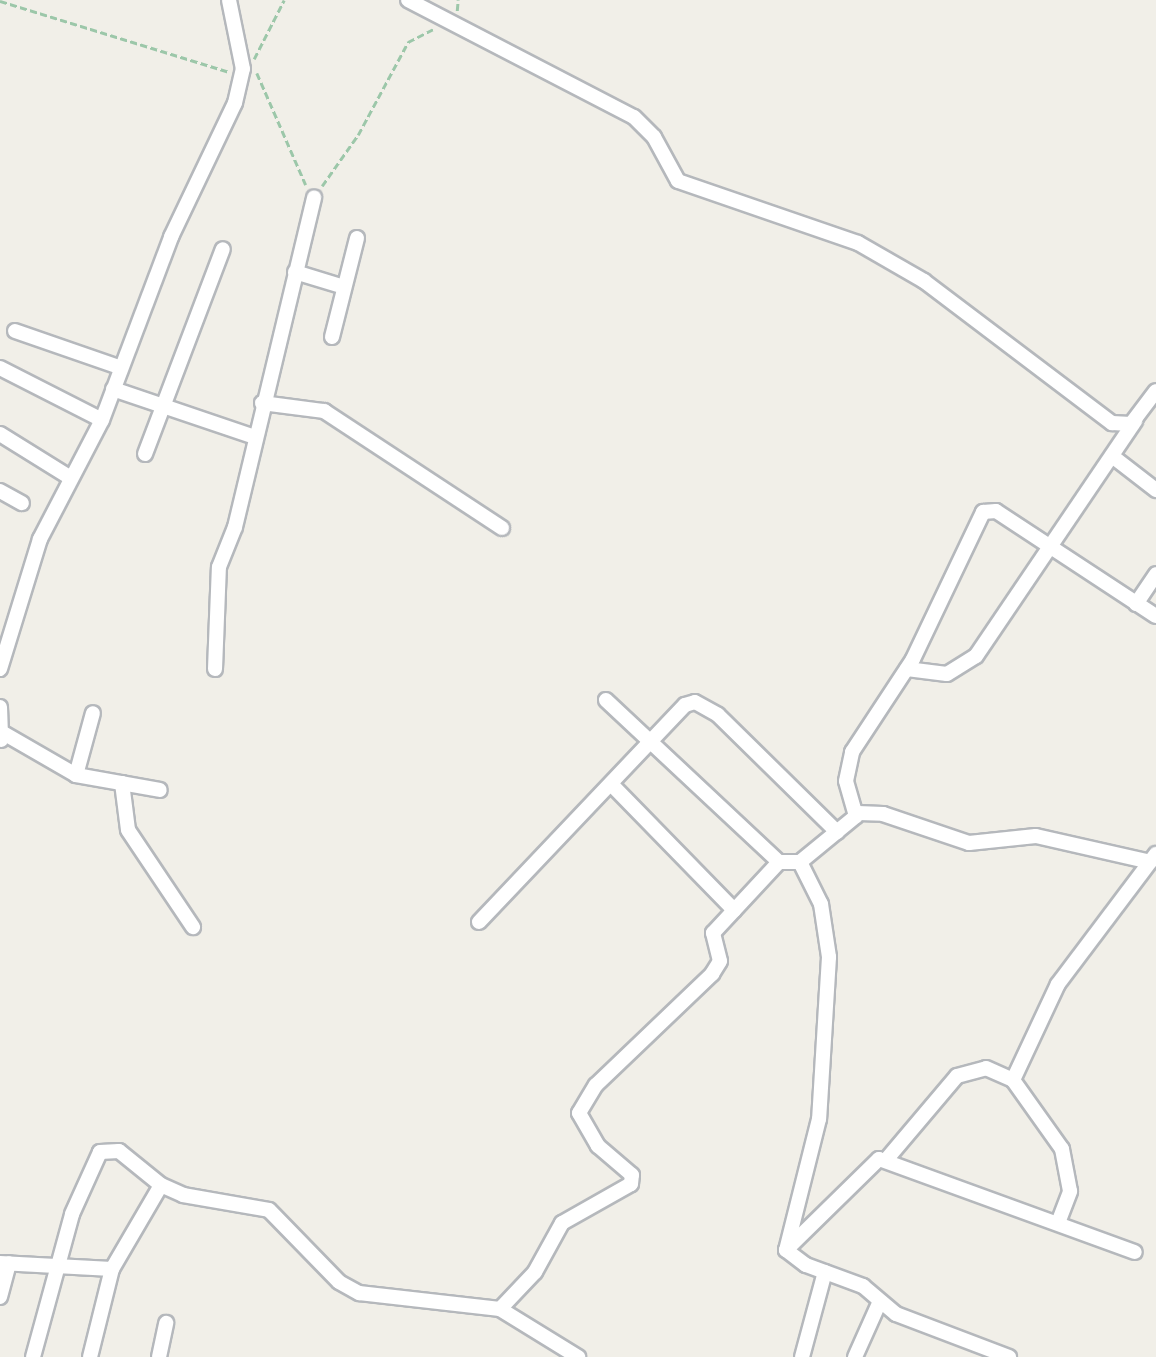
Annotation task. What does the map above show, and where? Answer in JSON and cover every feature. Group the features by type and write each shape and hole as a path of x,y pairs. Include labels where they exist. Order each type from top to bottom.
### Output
{"street":[{"path":"0,669 40,539 69,477 102,420 119,367 246,70 229,0"},
{"path":"408,0 456,20 554,81 634,117 654,137 678,181 858,243 924,281 1112,423 1124,427 1136,418"},
{"path":"215,669 219,567 235,527 252,436 314,197"},
{"path":"331,337 357,238"},
{"path":"145,454 223,249"},
{"path":"295,272 344,287"},
{"path":"15,331 119,367"},
{"path":"0,368 102,420"},
{"path":"113,389 252,436"},
{"path":"907,669 947,674 967,664 1049,551 1156,391"},
{"path":"262,402 324,411 502,528"},
{"path":"0,434 69,477"},
{"path":"1112,456 1156,490"},
{"path":"0,491 22,503"},
{"path":"858,813 847,789 849,759 907,669 984,512 996,512 1049,551 1156,616"},
{"path":"1136,604 1156,574"},
{"path":"606,700 779,862 800,862 858,813 883,814 969,843 1036,836 1153,858 1058,984 1013,1080"},
{"path":"479,922 612,785 649,740 685,705 707,708 837,832"},
{"path":"0,707 3,738 76,775 160,790"},
{"path":"76,775 93,713"},
{"path":"122,783 128,830 193,928"},
{"path":"612,785 734,910"},
{"path":"500,1309 535,1272 562,1223 631,1184 632,1175 598,1146 579,1113 596,1085 712,974 720,961 713,933 779,862"},
{"path":"786,1250 818,1119 829,957 821,904 800,862"},
{"path":"886,1160 957,1076 986,1068 1013,1080 1062,1149 1069,1191 1058,1223"},
{"path":"33,1357 72,1214 104,1148 119,1151 161,1185 183,1195 269,1210 332,1276 359,1293 500,1309 578,1357"},
{"path":"786,1250 874,1162 886,1160 1135,1252"},
{"path":"90,1357 112,1269 161,1185"},
{"path":"786,1250 825,1272 863,1286 896,1314 1009,1357"},
{"path":"0,1297 5,1263 112,1269"},
{"path":"802,1357 825,1272"},
{"path":"855,1357 880,1301"},
{"path":"159,1357 166,1323"}],"path":[{"path":"246,70 284,0"},
{"path":"0,1 246,70 266,102 314,197 358,135 408,42 456,20 458,0"}]}
